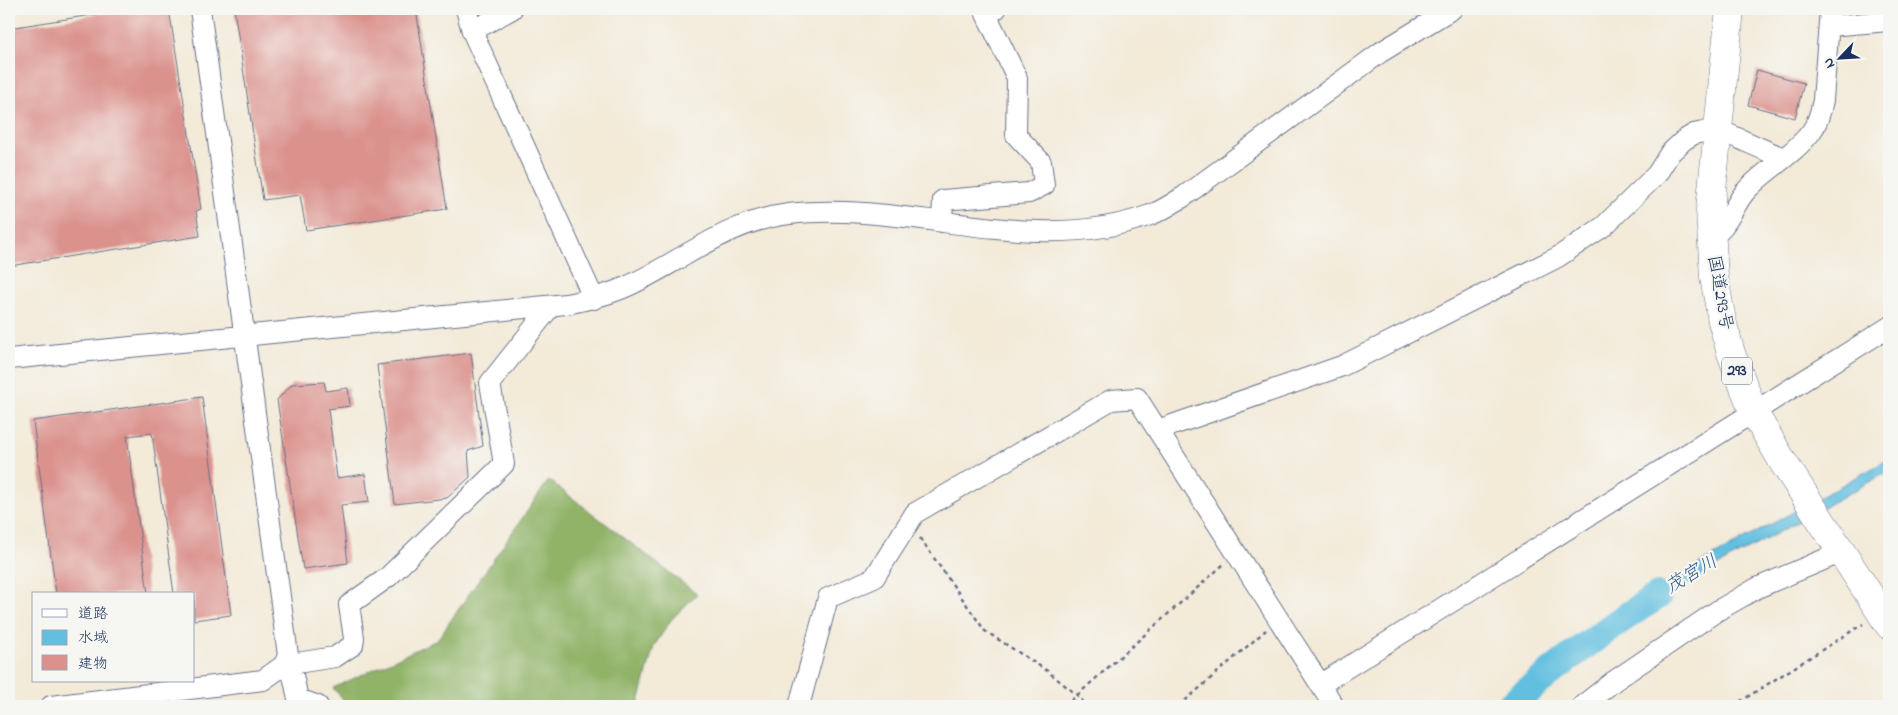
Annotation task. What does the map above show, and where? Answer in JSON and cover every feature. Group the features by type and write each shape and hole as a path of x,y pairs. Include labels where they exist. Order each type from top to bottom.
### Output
{"highway":[{"name":"国道293号","path":"1730,9 1717,129 1710,225 1714,277 1722,321 1734,360 1754,411 1803,492 1885,619"}],"street":[{"path":"200,9 288,655 284,665"},
{"path":"466,9 472,31 594,298"},
{"path":"472,31 512,9"},
{"path":"942,222 943,200 1029,193 1044,185 1041,162 1016,134 1017,78 986,14 996,9"},
{"path":"9,359 551,306 594,298 647,277 735,227 789,214 863,214 1042,232 1080,230 1151,215 1183,197 1381,52 1452,9"},
{"path":"1710,225 1723,228 1729,214 1749,188 1802,143 1812,130 1820,114 1826,77 1829,17 1889,21"},
{"path":"1158,430 1342,366 1558,257 1604,226 1657,174 1670,153 1684,140 1694,134 1717,129 1783,158"},
{"path":"51,706 263,680 284,665 335,657 353,645 354,638 349,606 388,577 504,464 490,384 551,306"},
{"path":"1321,684 1889,327"},
{"path":"799,706 828,598 874,578 915,513 1111,400 1137,398 1334,706"},
{"path":"1582,706 1614,681 1717,611 1837,545"},
{"path":"284,665 293,674 298,699 318,706"}],"path":[{"path":"909,522 985,631 1046,670 1077,695 1087,706"},
{"path":"1065,706 1236,553"},
{"path":"1179,706 1279,618"},
{"path":"1732,706 1885,619"}],"green space":[{"path":"549,480 697,594 671,620 654,646 638,706 349,706 333,688 437,640"}],"water":[{"path":"1889,459 1889,471 1709,571 1630,619 1624,610 1703,562"}],"building":[{"path":"130,9 169,9 201,209 196,211 200,236 9,266 9,28"},
{"path":"234,9 416,9 447,209 306,230 300,195 263,200"},
{"path":"1757,70 1804,83 1795,118 1748,105"},
{"path":"471,353 483,446 468,451 470,477 447,498 395,504 377,365"},
{"path":"324,382 326,391 348,388 350,406 328,409 337,478 365,474 369,502 341,505 348,563 303,569 277,400 292,384"},
{"path":"202,397 231,615 195,620 195,592 174,592 152,433 127,436 148,592 56,592 33,421"}],"waterway":[{"name":"茂宮川","path":"1509,706 1563,662 1638,608 1658,596"}]}
